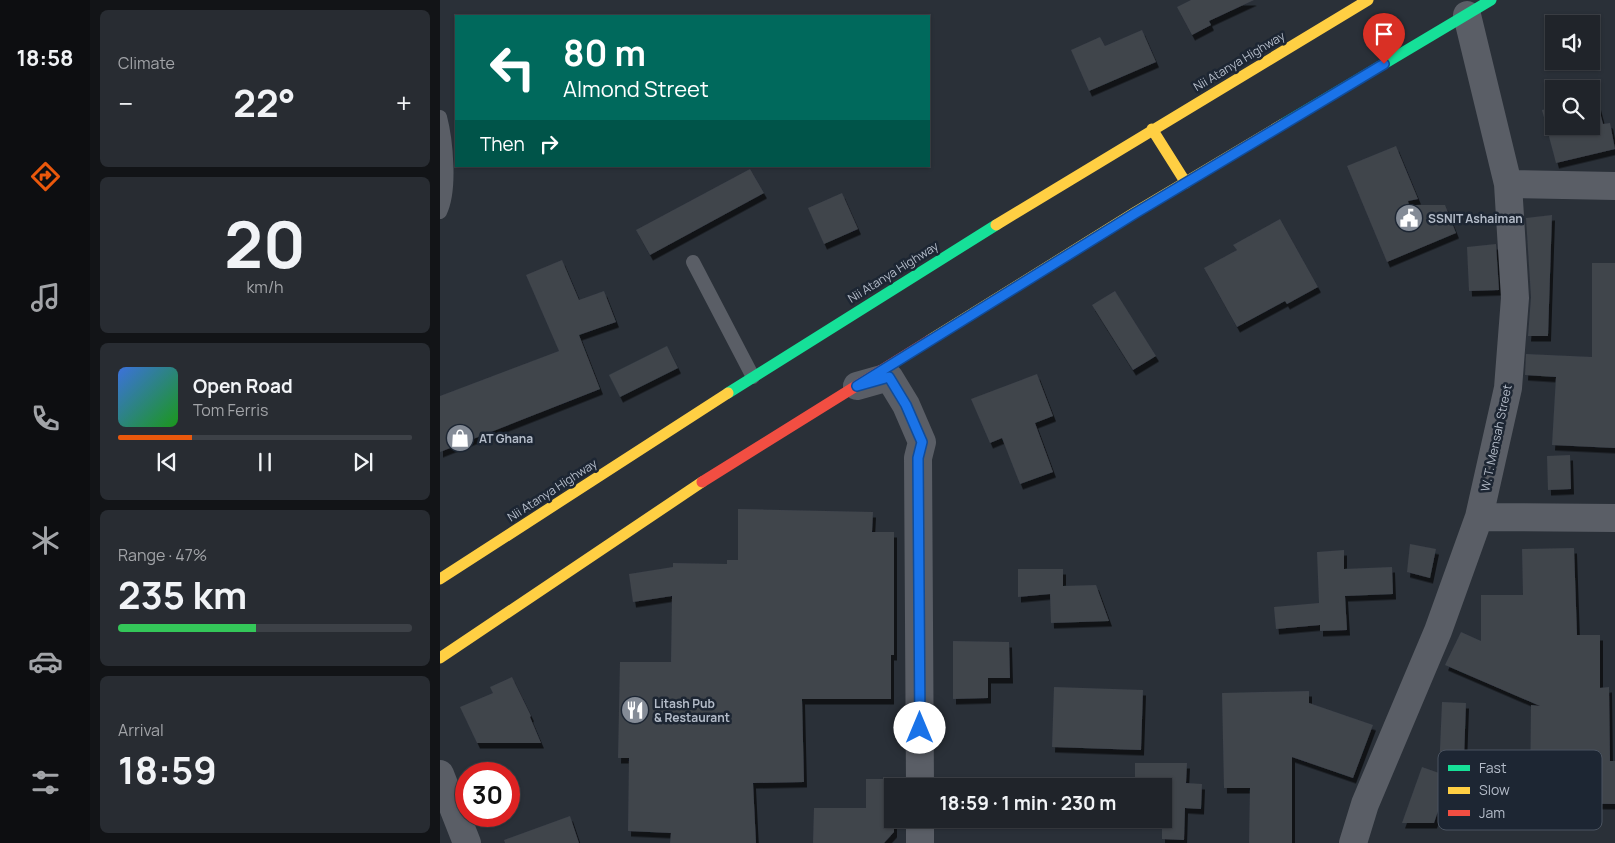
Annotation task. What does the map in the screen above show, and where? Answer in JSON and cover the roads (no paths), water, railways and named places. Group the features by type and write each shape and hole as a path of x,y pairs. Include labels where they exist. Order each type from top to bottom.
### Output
{"main road":[{"name":"Nii Atanya Highway","path":"440,579 753,377 1152,129 1368,0"},
{"path":"440,658 696,485 1186,182 1491,0"},
{"path":"1152,129 1186,182"}],"street":[{"name":"W. T. Mensah Street","path":"1353,843 1365,804 1438,631 1479,517 1508,388 1515,298 1508,184 1466,15"},
{"path":"1508,184 1615,186"},
{"path":"857,386 889,377 906,405 922,442 918,458 920,778"},
{"path":"1479,517 1615,518"},
{"path":"440,774 467,843"},
{"path":"920,828 920,843"}],"lane":[{"path":"440,116 446,140 446,182 440,212"},
{"path":"693,262 753,377"}],"place":[{"name":"SSNIT Ashaiman","path":"1409,218"},
{"name":"AT Ghana","path":"460,438"},
{"name":"Litash Pub & Restaurant","path":"635,710"}]}
